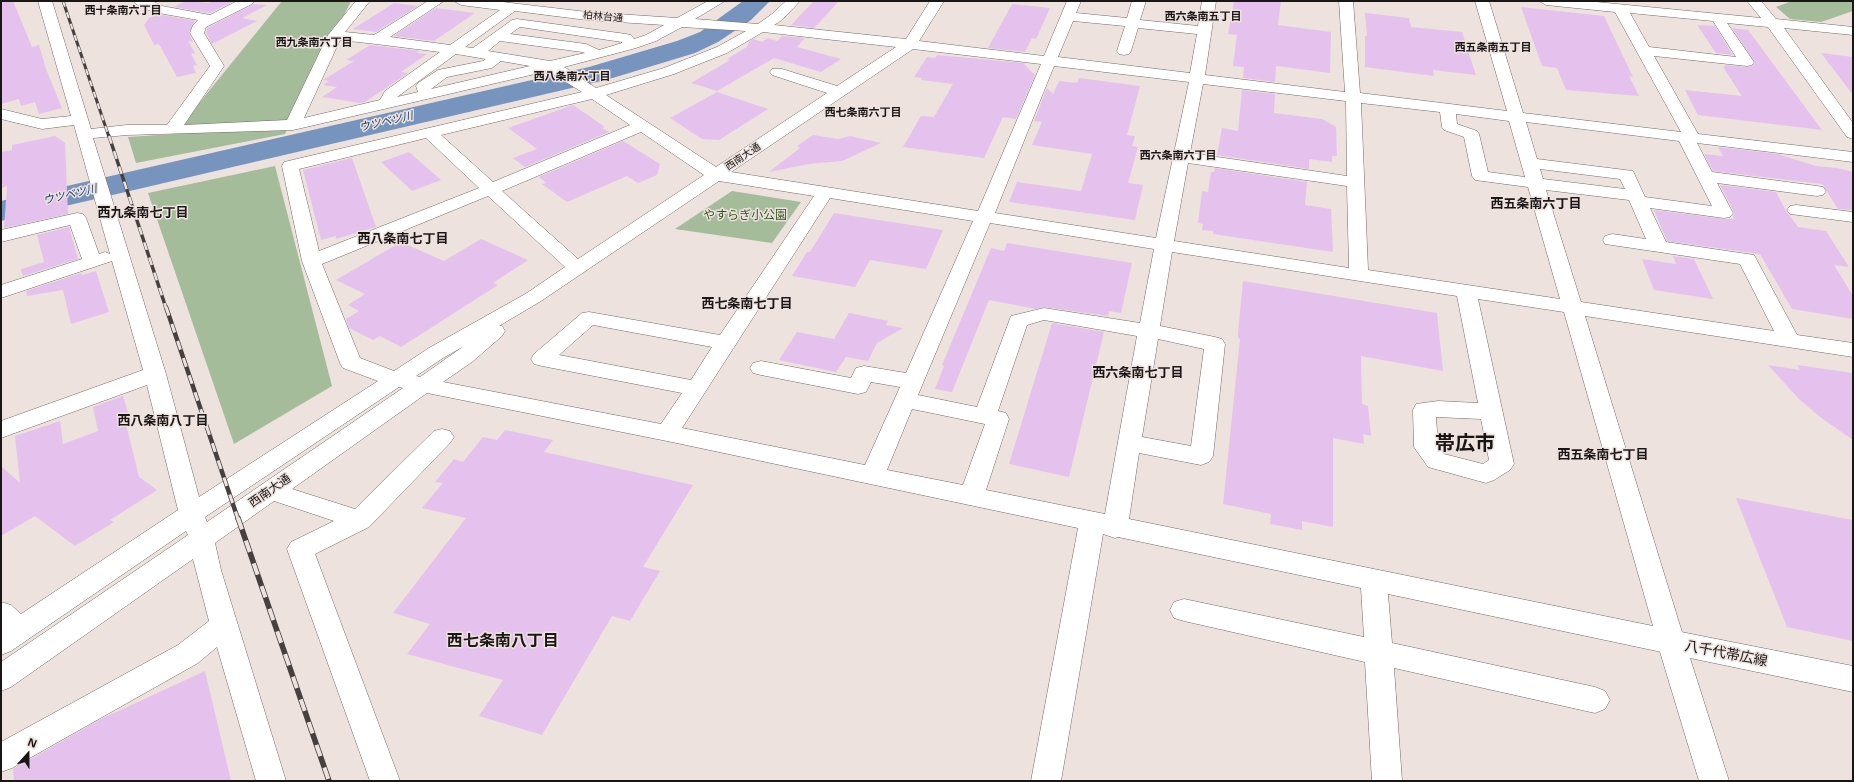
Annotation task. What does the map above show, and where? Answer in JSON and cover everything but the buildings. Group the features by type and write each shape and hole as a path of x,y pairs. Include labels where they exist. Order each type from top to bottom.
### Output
{"street":[{"path":"45,1 155,374 191,514 202,539 208,570 270,781"},
{"path":"141,1 158,9 212,19"},
{"path":"172,130 217,66 197,33 200,25 247,1"},
{"path":"293,125 336,35 363,1"},
{"path":"376,40 437,1"},
{"name":"柏林台通","path":"461,1 587,16 761,28 910,44 1853,157"},
{"path":"1,114 42,124 127,130 172,130 293,125 428,95 556,69 631,45 688,23 718,1"},
{"path":"793,1 777,18 761,28 722,50 694,61 429,133 290,166 312,261 351,363 395,379 422,385 666,433 1671,642 1482,1"},
{"name":"西南大通","path":"7,628 191,514 436,353 534,297 716,175 910,44 937,1"},
{"path":"1124,51 1139,1"},
{"path":"1046,781 1104,525 1130,443 1149,331 1197,78 1209,1"},
{"path":"1346,1 1353,96 1359,274"},
{"path":"1546,1 1620,8 1666,18 1717,18 1853,32"},
{"path":"1754,1 1853,134"},
{"path":"386,104 390,94 512,7"},
{"path":"872,476 984,217 1071,8 1132,23 1204,31"},
{"path":"1447,108 1450,127 1471,134 1481,176 1533,173 1637,199 1724,213 1705,176 1688,137 1620,8"},
{"path":"1644,51 1747,62 1717,18"},
{"path":"475,53 517,23 626,38 631,45"},
{"path":"336,35 452,49 544,64 556,69 716,175 1165,246 1359,274 1853,350"},
{"path":"498,37 586,48 597,55"},
{"path":"428,95 423,86 443,73 487,65 498,57"},
{"path":"777,72 839,92"},
{"path":"312,261 489,190 641,126"},
{"path":"429,133 489,190 576,268"},
{"path":"1182,157 1356,182"},
{"path":"1705,176 1817,191"},
{"path":"666,433 825,192"},
{"path":"1637,199 1658,246"},
{"path":"1796,210 1853,217"},
{"path":"1,236 77,218 92,262"},
{"path":"1612,240 1747,259 1789,340"},
{"path":"1,292 119,253"},
{"path":"1466,291 1492,412"},
{"name":"西南大通","path":"1,678 464,357 534,297"},
{"path":"985,416 1018,321 1044,314 1149,331 1215,344 1202,456 1130,443"},
{"path":"696,388 542,359 589,318 726,343"},
{"path":"761,368 858,387 864,373 908,391 998,419 971,497"},
{"path":"1,430 155,374"},
{"path":"385,781 300,550 360,520 442,437"},
{"path":"271,491 360,520"},
{"path":"1374,581 1380,653 1387,781"},
{"path":"1184,610 1595,700"},
{"path":"1,758 188,654 224,625"},
{"name":"八千代帯広線","path":"1714,781 1671,642 1853,679"}],"green space":[{"path":"282,1 351,1 285,134 136,163 128,137 174,134"},
{"path":"1792,1 1853,1 1853,11 1821,22 1790,19 1776,7"},
{"path":"275,166 332,386 234,444 148,193"},
{"name":"やすらぎ小公園","path":"732,191 801,202 772,243 675,229"}],"waterway":[{"name":"ウツベツ川","path":"1,211 69,194 180,171 596,74 686,47 709,37 742,15 758,1"}],"railway":[{"path":"63,1 109,137"},
{"path":"109,136 166,308"},
{"path":"166,307 238,519"},
{"path":"238,518 329,781"}],"district":[{"name":"西十条南六丁目","path":"123,11"},
{"name":"西六条南五丁目","path":"1203,17"},
{"name":"西九条南六丁目","path":"314,43"},
{"name":"西五条南五丁目","path":"1493,48"},
{"name":"西八条南六丁目","path":"572,77"},
{"name":"西七条南六丁目","path":"863,113"},
{"name":"西六条南六丁目","path":"1178,156"},
{"name":"西五条南六丁目","path":"1536,204"},
{"name":"西九条南七丁目","path":"143,213"},
{"name":"西八条南七丁目","path":"403,239"},
{"name":"西七条南七丁目","path":"747,304"},
{"name":"西六条南七丁目","path":"1138,373"},
{"name":"西八条南八丁目","path":"163,421"},
{"name":"帯広市","path":"1465,444"},
{"name":"西五条南七丁目","path":"1603,455"},
{"name":"西七条南八丁目","path":"503,641"}]}
